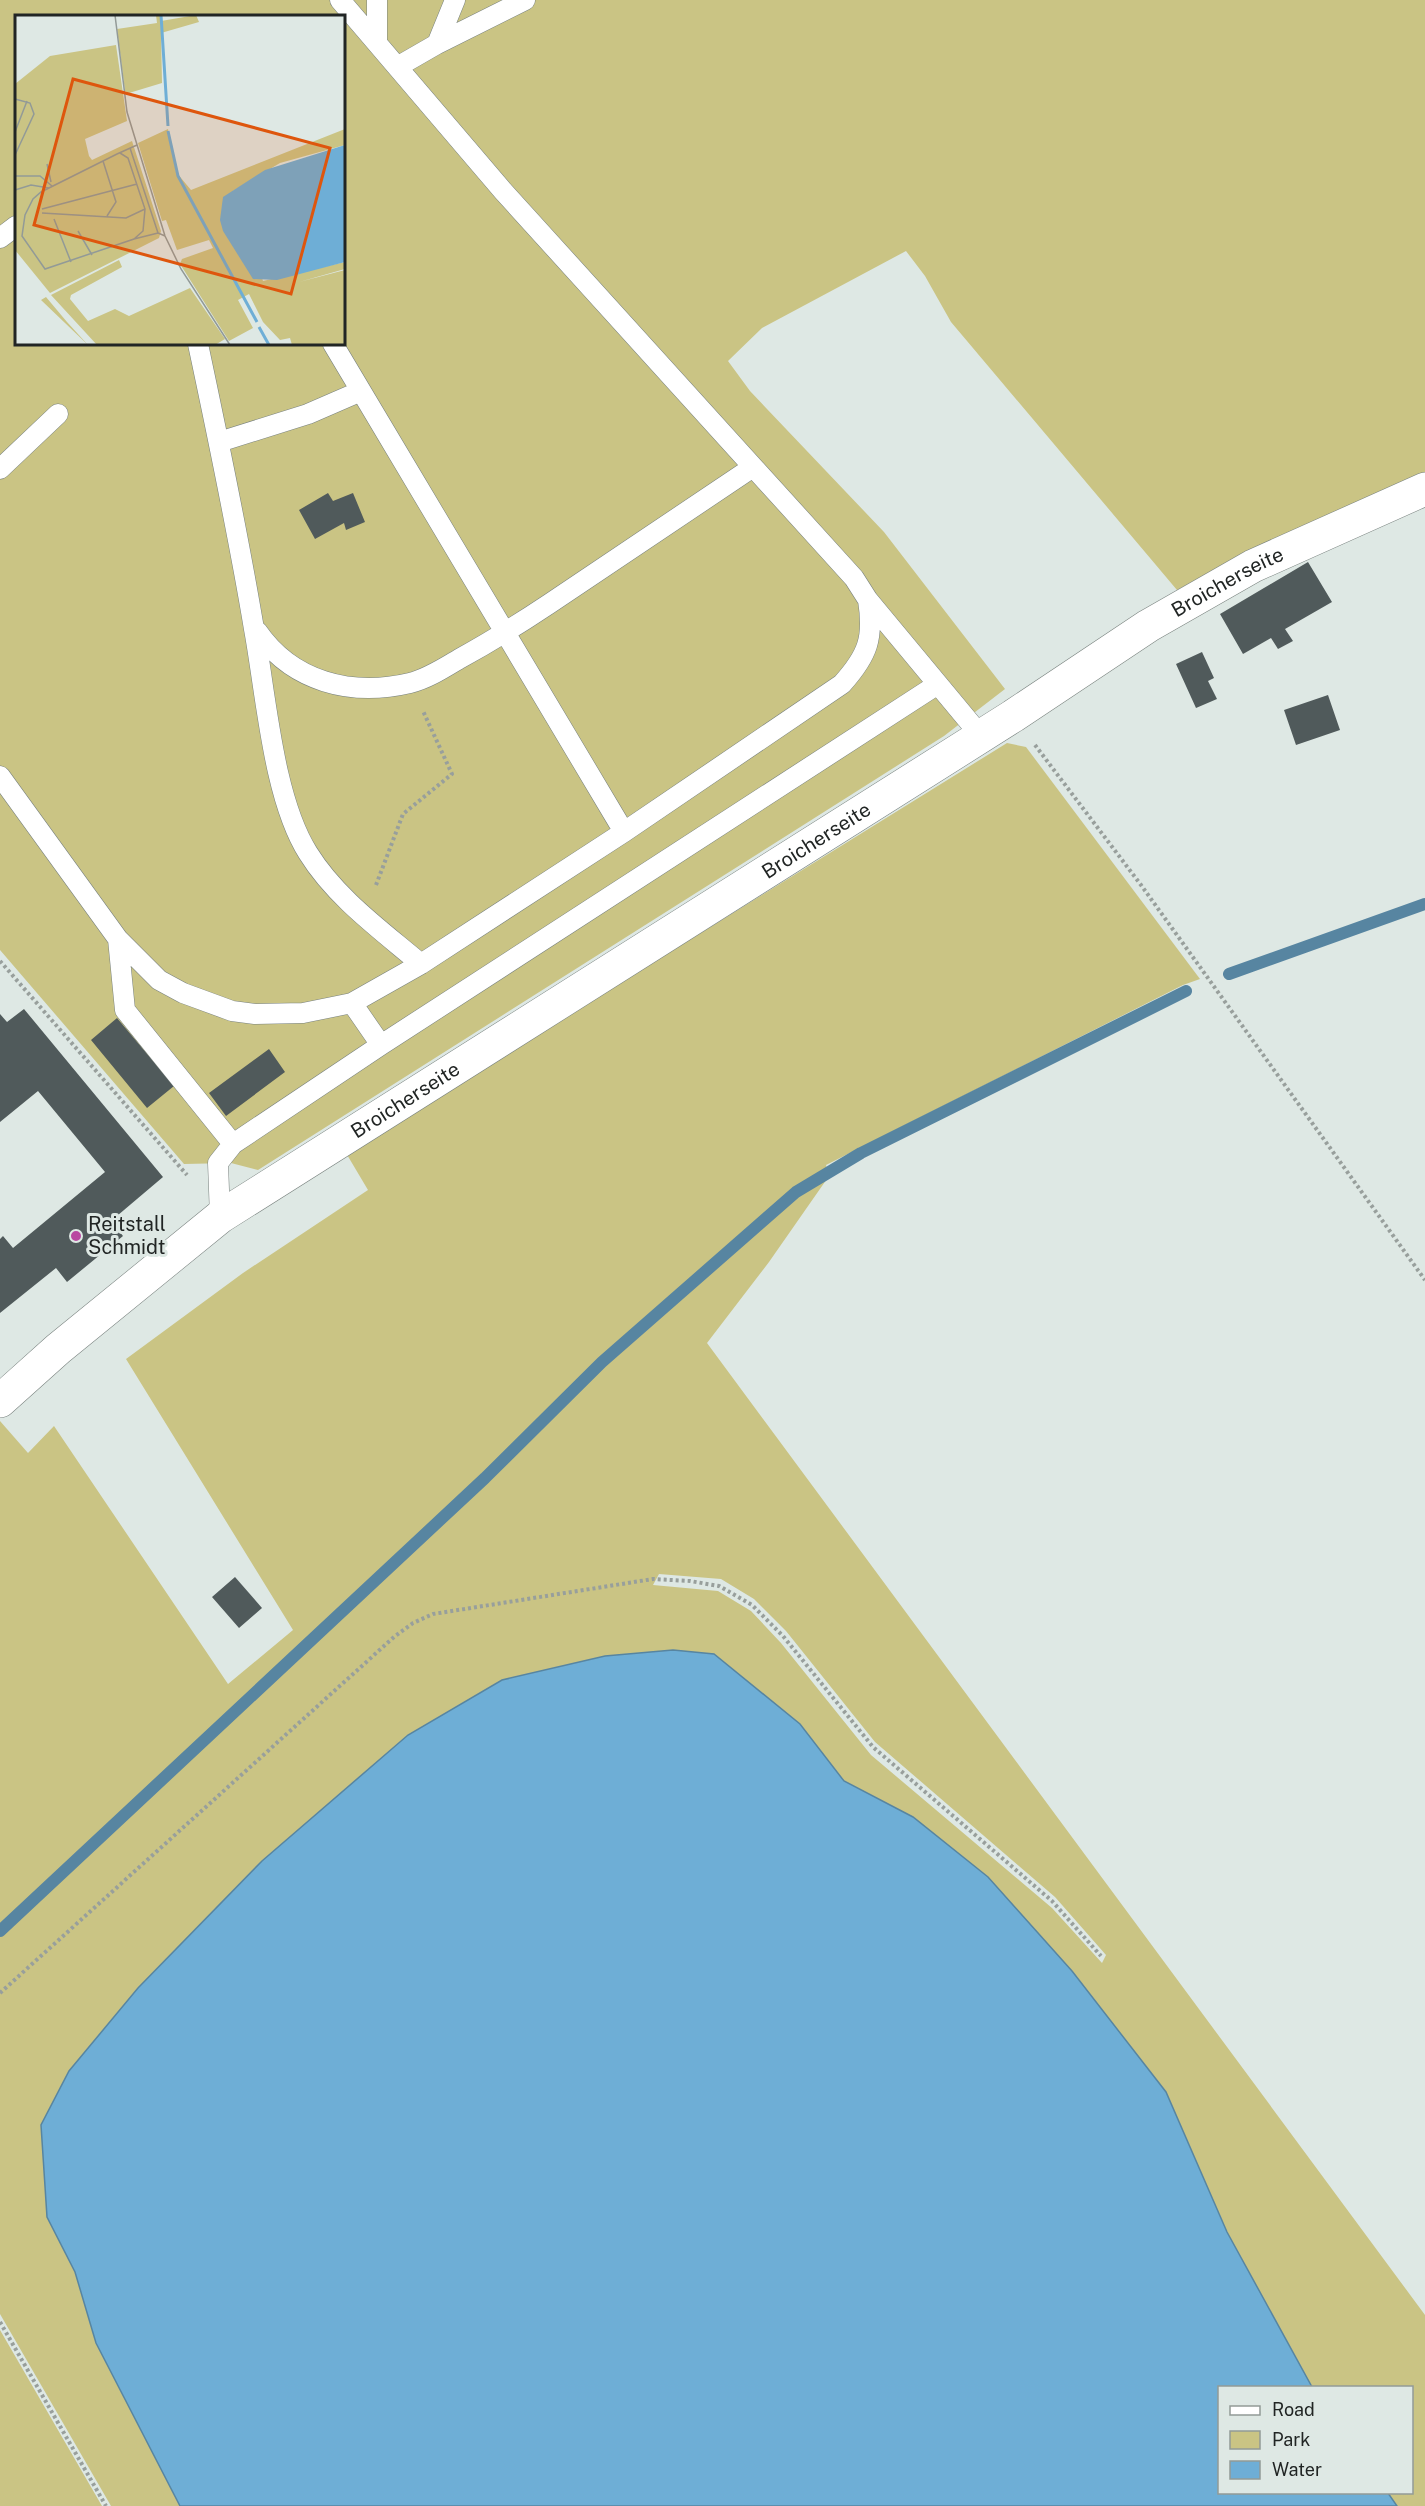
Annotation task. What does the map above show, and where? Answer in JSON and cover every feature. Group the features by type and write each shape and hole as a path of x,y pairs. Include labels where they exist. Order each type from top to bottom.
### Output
{"street":[{"name":"Broicherseite","path":"0,1401 58,1349 220,1216 1013,716 1148,626 1254,566 1425,489"}],"lane":[{"path":"340,0 350,25 377,43 503,191 854,578 868,600 981,736"},
{"path":"377,0 377,43"},
{"path":"437,44 454,0"},
{"path":"397,67 437,44 525,0"},
{"path":"0,238 15,227"},
{"path":"198,345 254,626 280,780 291,818 308,853 336,889 421,964"},
{"path":"334,345 624,832"},
{"path":"219,442 308,414 361,392"},
{"path":"0,469 58,414"},
{"path":"254,626 269,649 291,666 316,680 343,687 375,688 411,683 433,674 506,633 753,467"},
{"path":"0,776 118,939 159,980 183,993 232,1011 278,1015 303,1013 352,1003 421,964 624,832 842,684 857,668 868,648 872,626 868,600"},
{"path":"220,1216 218,1163 233,1144 381,1044 938,684"},
{"path":"118,939 125,1010 233,1144"},
{"path":"352,1003 381,1044"}],"path":[{"path":"364,916 403,814 452,774 411,683"},
{"path":"1013,716 1141,885 1425,1280"},
{"path":"0,960 207,1197 220,1216"},
{"path":"0,1993 385,1645 413,1623 433,1614 653,1579 690,1581 719,1586 752,1605 783,1636 873,1747 1052,1901 1101,1956"},
{"path":"0,2322 106,2506"}],"green space":[{"path":"0,0 1425,0 1425,475 1266,545 1177,590 951,322 925,276 906,251 762,328 728,361 750,391 884,532 1005,689 944,736 258,1170 231,1163 184,1164 0,950"},
{"path":"1007,743 1026,747 1200,979 1183,985 826,1165 829,1176 769,1262 707,1343 1425,2315 1425,2506 1397,2506 1389,2494 1413,2494 1413,2386 1311,2386 1227,2232 1166,2092 913,1817 844,1781 800,1724 605,1656 502,1680 408,1735 262,1861 138,1988 69,2071 47,2217 75,2272 96,2343 180,2506 111,2506 0,2314 0,1421 28,1453 54,1426 228,1684 293,1630 126,1359 243,1273 368,1190 346,1153","holes":["659,1574 721,1579 754,1599 786,1631 875,1742 1055,1897 1106,1955 1102,1963 1052,1908 871,1755 781,1643 751,1611 718,1591 653,1585"]},
{"path":"0,2330 102,2506 0,2506"}],"water":[{"path":"673,1650 714,1654 800,1724 844,1781 913,1817 988,1877 1072,1971 1166,2092 1227,2232 1311,2386 1218,2386 1218,2494 1389,2494 1397,2506 180,2506 96,2343 75,2272 47,2217 41,2125 69,2071 138,1988 262,1861 408,1735 502,1680 605,1656"}],"building":[{"path":"328,493 333,501 353,493 365,522 346,530 344,523 315,539 299,510"},
{"path":"1308,562 1332,602 1285,629 1293,641 1278,649 1271,638 1243,654 1220,614"},
{"path":"1202,652 1214,678 1208,681 1217,699 1196,708 1176,664"},
{"path":"1328,695 1340,730 1296,745 1284,710"},
{"path":"24,1009 163,1177 111,1221 123,1236 67,1282 56,1268 0,1313 0,1239 3,1236 13,1248 105,1172 38,1091 0,1122 0,1014 7,1022"},
{"path":"117,1018 174,1086 147,1108 91,1040"},
{"path":"269,1049 285,1072 226,1116 209,1093"},
{"path":"235,1577 262,1608 239,1628 212,1597"}],"waterway":[{"path":"1229,974 1425,904"},
{"path":"0,1931 485,1478 602,1362 796,1192 861,1153 1186,991"}],"place":[{"name":"Reitstall Schmidt","path":"76,1236"}]}
